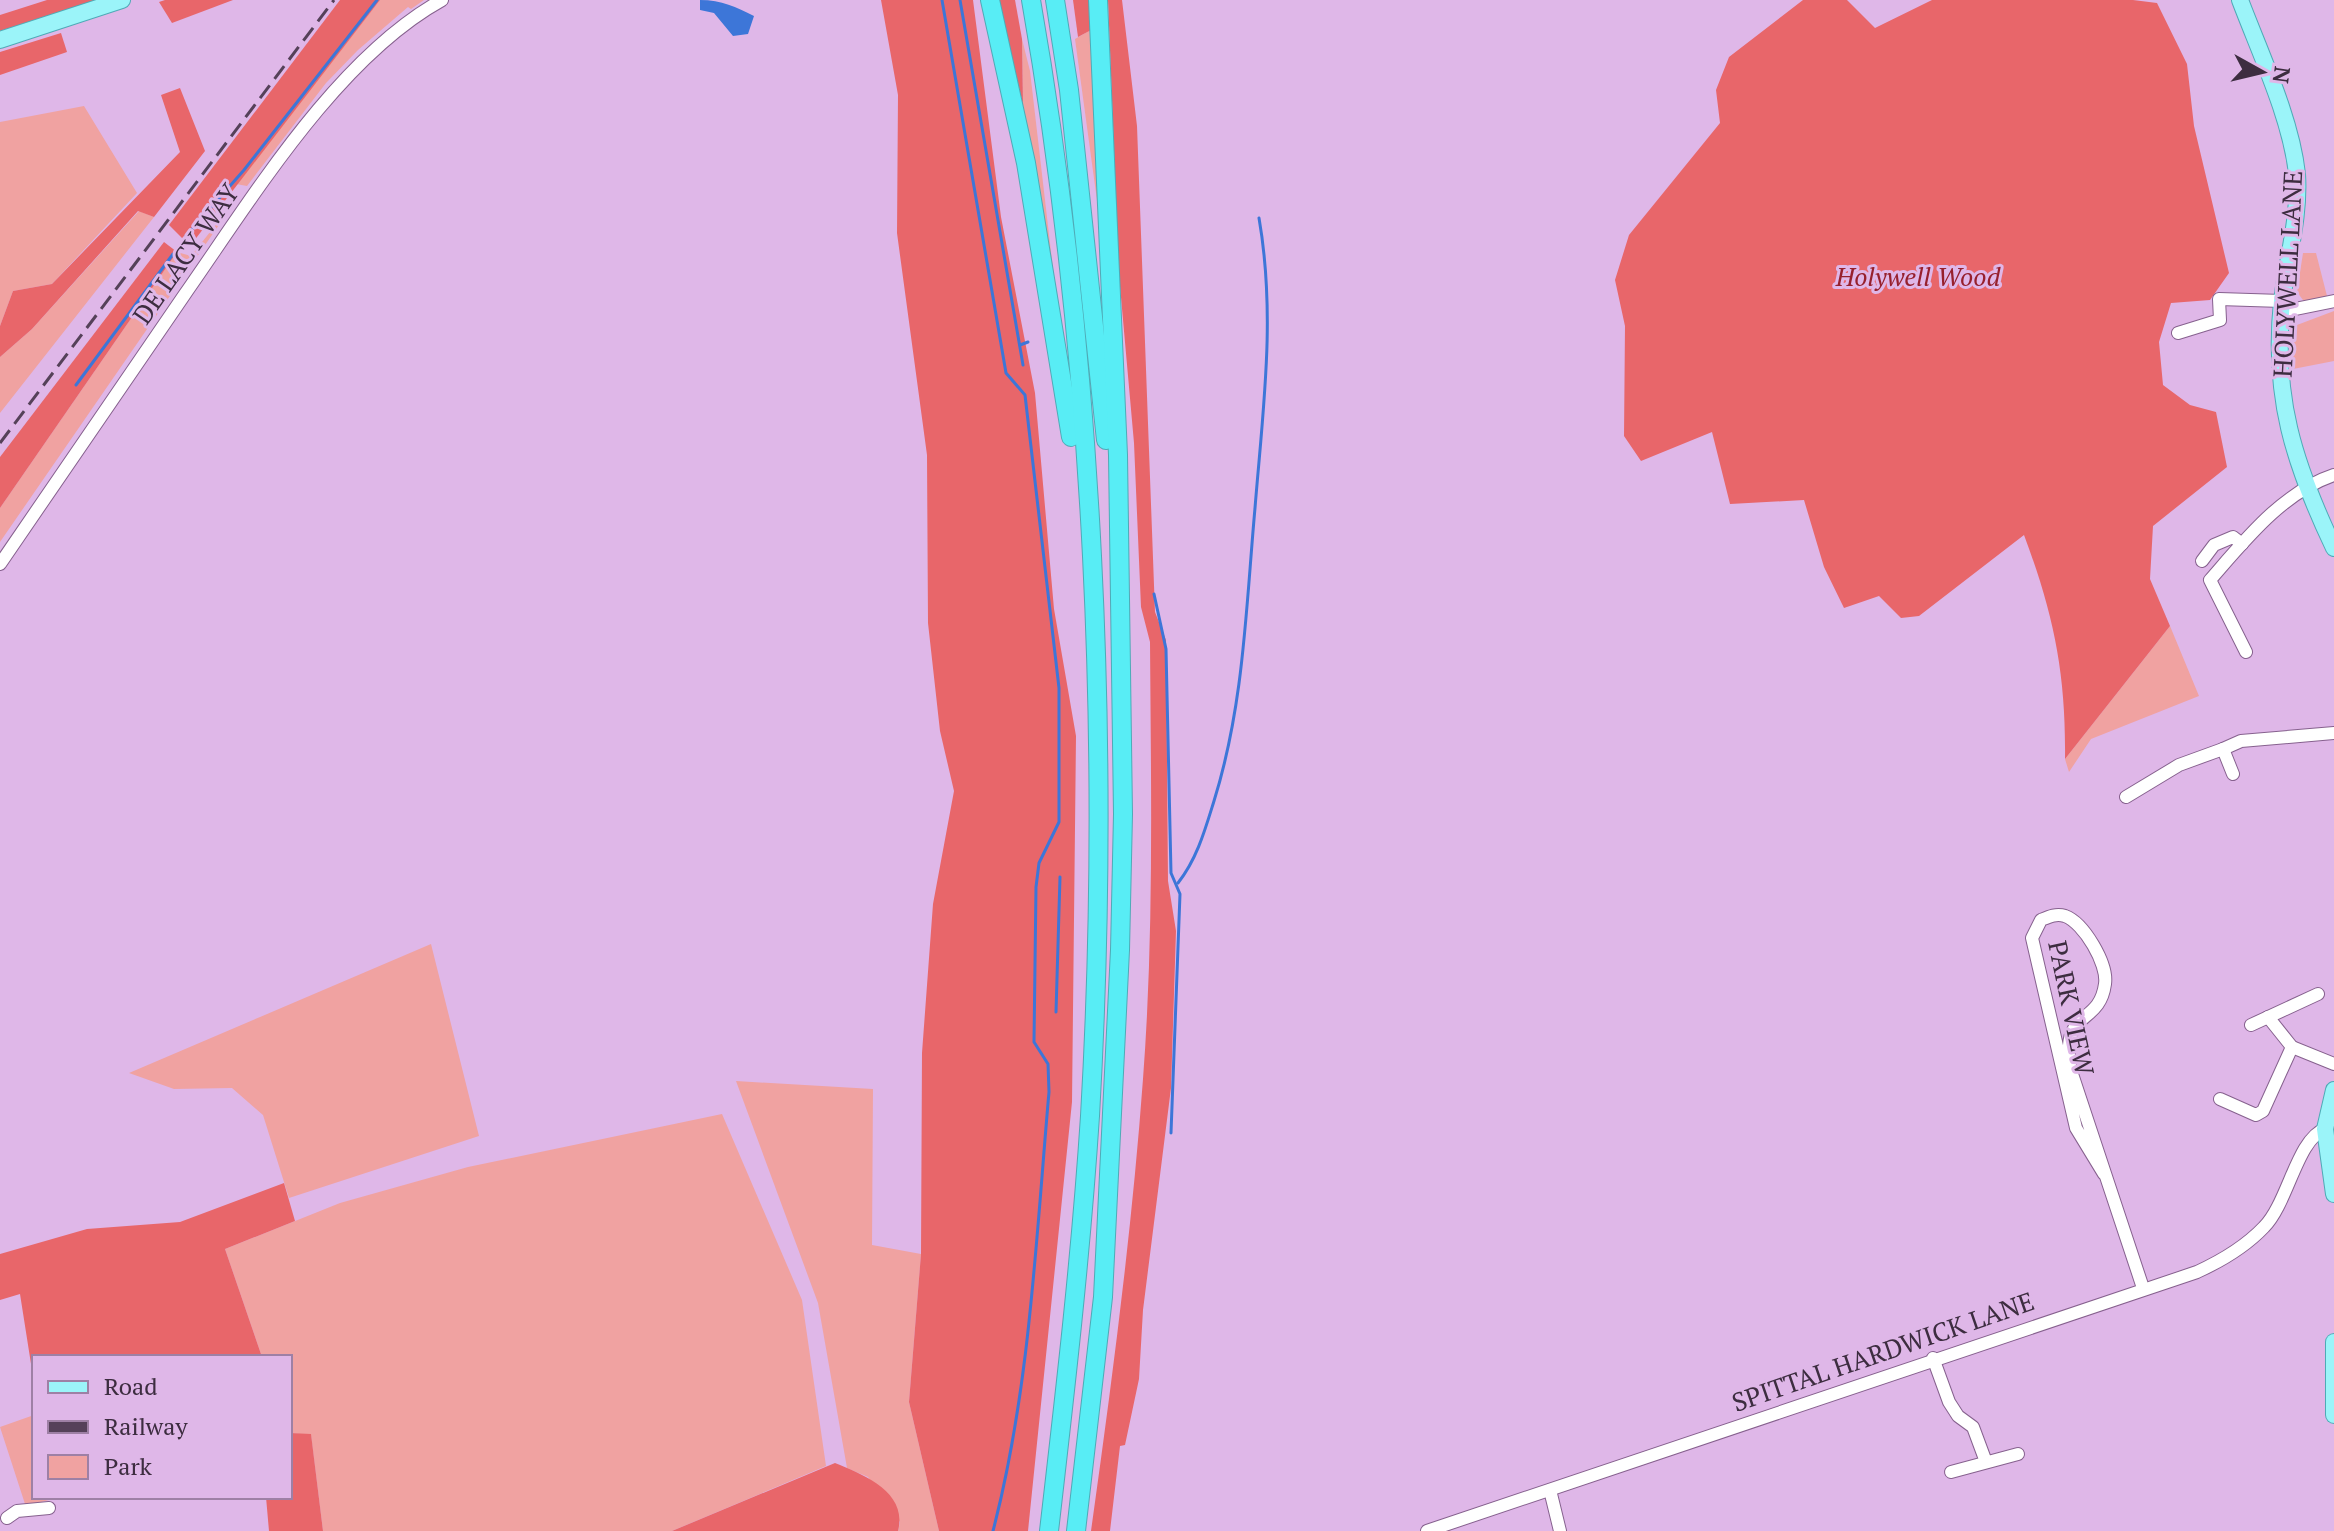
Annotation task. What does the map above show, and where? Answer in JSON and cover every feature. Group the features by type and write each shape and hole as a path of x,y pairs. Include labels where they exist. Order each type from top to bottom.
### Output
{"highway":[{"path":"990,0 1026,163 1091,566"},
{"path":"1031,0 1058,173 1075,341 1091,566 1097,806 1090,1114 1074,1320 1049,1531"},
{"path":"1055,0 1091,286 1118,570"},
{"path":"1076,1531 1103,1297 1114,1120 1123,814 1118,455 1098,0"}],"main road":[{"path":"0,40 122,0"},
{"name":"HOLYWELL LANE","path":"2240,0 2291,141 2297,174 2297,204 2282,306 2283,401 2294,456 2334,548"},
{"path":"2334,1090 2325,1136 2334,1194"},
{"path":"2334,1342 2334,1415"}],"street":[{"name":"DE LACY WAY","path":"0,564 265,180 330,97 373,51 442,0"},
{"path":"2178,333 2220,320 2219,299 2282,306 2334,301"},
{"path":"2246,652 2210,580 2242,544 2306,484 2334,475"},
{"path":"2202,561 2224,538 2233,537 2242,544"},
{"path":"2126,797 2179,765 2241,741 2334,733"},
{"path":"2223,749 2233,774"},
{"name":"PARK VIEW","path":"2104,1174 2076,1128 2032,938 2041,920 2053,915 2065,916 2079,926 2098,957 2105,979 2096,1006 2069,1033 2066,1048 2143,1288"},
{"path":"2251,1025 2318,994"},
{"path":"2268,1017 2292,1047 2334,1064"},
{"path":"2220,1099 2256,1115 2263,1111 2292,1047"},
{"name":"SPITTAL HARDWICK LANE","path":"1427,1531 2220,1261 2265,1227 2311,1137 2325,1136"},
{"path":"1933,1358 1949,1402 1958,1416 1973,1427 1986,1462"},
{"path":"1951,1472 2018,1454"},
{"path":"1550,1490 1560,1531"},
{"path":"6,1521 17,1511 49,1508"}],"green space":[{"path":"47,0 96,0 0,31 0,15"},
{"path":"233,0 172,23 159,2"},
{"path":"340,0 380,0 190,246 169,225"},
{"path":"380,0 424,0 411,9 408,7 358,50 326,83 247,186 236,184"},
{"path":"881,0 973,0 1001,217 1035,393 1054,609 1076,736 1072,1102 1028,1531 939,1531 909,1402 921,1254 922,1053 933,904 954,791 940,731 928,623 927,455 897,233 898,95"},
{"path":"999,0 1015,0 1022,39 1023,105"},
{"path":"1073,0 1089,0 1091,30 1078,37"},
{"path":"1108,0 1122,0 1137,126 1155,612 1166,640 1168,881 1176,931 1171,1088 1143,1310 1139,1379 1125,1445 1120,1446 1110,1531 1091,1531 1133,1192 1149,970 1151,860 1150,642 1141,607 1134,443 1119,275"},
{"name":"Holywell Wood","path":"1803,0 1847,0 1875,28 1932,0 2133,0 2157,3 2187,64 2194,126 2229,273 2210,300 2171,303 2159,342 2163,385 2190,405 2216,412 2227,467 2153,526 2150,579 2170,626 2065,759 2063,699 2056,645 2024,535 1919,616 1901,618 1879,596 1844,608 1824,567 1804,500 1730,504 1712,432 1641,461 1624,436 1625,326 1615,280 1629,235 1720,123 1716,90 1729,57"},
{"path":"1094,28 1102,237 1075,39"},
{"path":"61,33 67,52 0,75 0,52"},
{"path":"1022,39 1030,71 1060,329 1023,105"},
{"path":"180,88 205,151 154,217 138,211 32,329 0,357 0,326 13,291 52,284 180,152 161,95"},
{"path":"84,106 137,193 52,284 13,291 0,326 0,122"},
{"path":"241,193 0,542 0,508 177,252 191,256"},
{"path":"139,211 154,217 0,413 0,357 32,329"},
{"path":"164,242 177,252 0,508 0,457"},
{"path":"2303,253 2316,253 2327,296 2306,304 2297,292"},
{"path":"2334,311 2334,361 2293,369 2292,337 2297,325"},
{"path":"2170,626 2199,696 2091,739 2069,772 2065,759"},
{"path":"431,944 479,1136 289,1198 263,1115 232,1088 174,1089 129,1073"},
{"path":"736,1081 873,1089 872,1245 921,1254 909,1402 939,1531 898,1531 900,1522 868,1477 847,1468 818,1303"},
{"path":"722,1114 802,1300 826,1466 672,1531 323,1531 311,1435 292,1433 292,1355 261,1355 225,1249 340,1203 468,1167"},
{"path":"284,1183 295,1221 225,1249 261,1355 32,1355 32,1370 20,1294 0,1300 0,1254 87,1229 180,1222"},
{"path":"32,1416 32,1499 53,1499 25,1504 0,1427"},
{"path":"292,1433 311,1434 323,1531 269,1531 266,1499 292,1499"},
{"path":"835,1463 870,1480 890,1496 899,1517 898,1531 672,1531"}],"water":[{"path":"700,0 722,3 754,16 748,34 733,36 714,13 700,10"}],"waterway":[{"path":"186,236 244,170 377,0"},
{"path":"942,0 1006,373 1025,395 1059,688 1059,822 1039,863 1036,887 1034,1042 1048,1064 1049,1092 1024,1368 1016,1423 993,1531"},
{"path":"960,0 1023,365"},
{"path":"1178,883 1204,833 1224,765 1238,692 1266,363 1267,291 1259,218"},
{"path":"76,385 173,254"},
{"path":"1020,345 1028,342"},
{"path":"1154,594 1166,649 1171,873 1180,894 1171,1133"},
{"path":"1056,1012 1060,877"}],"railway":[{"path":"0,443 334,0"}]}
